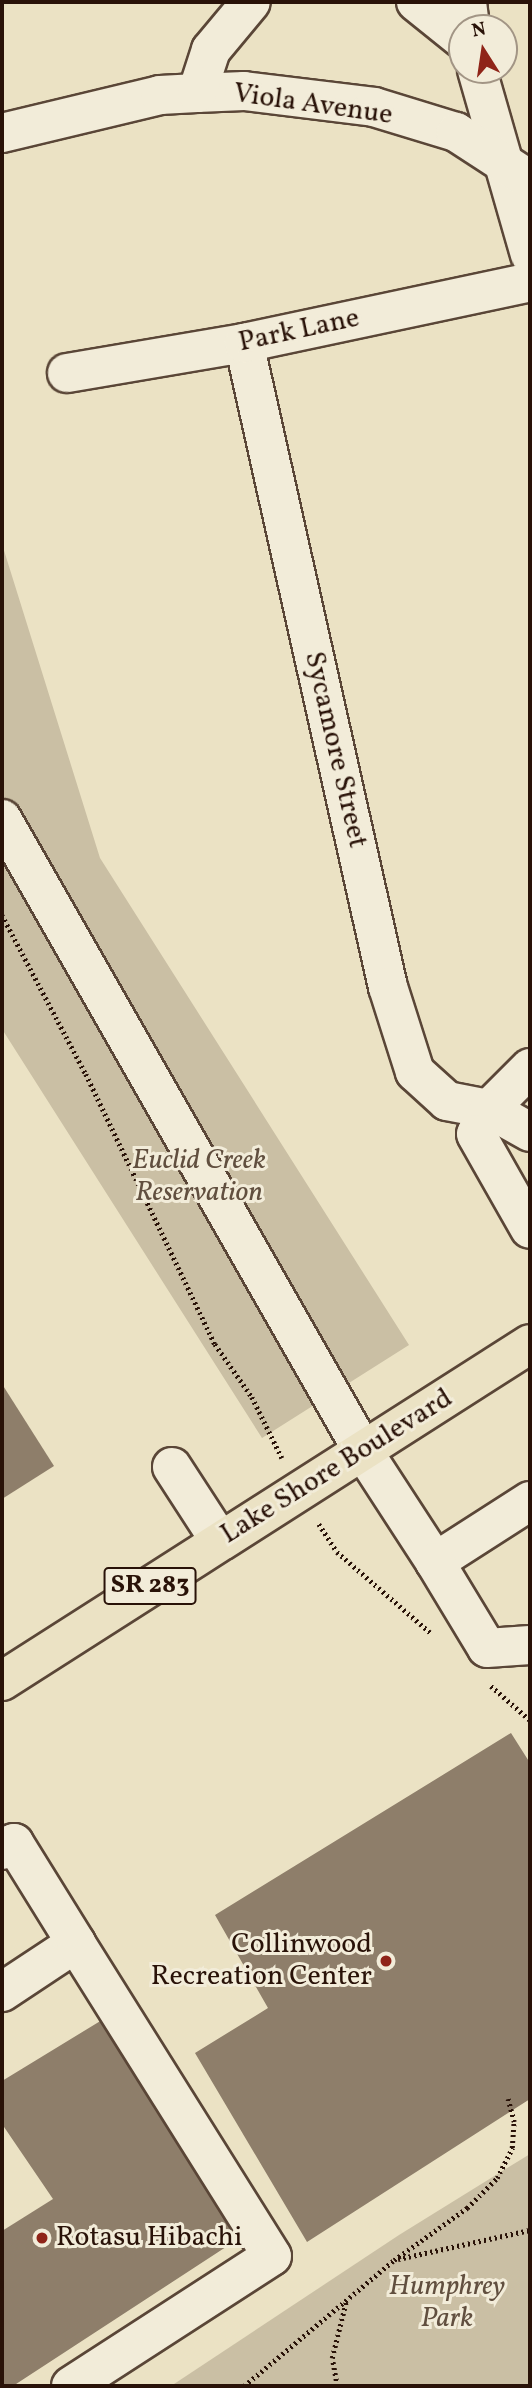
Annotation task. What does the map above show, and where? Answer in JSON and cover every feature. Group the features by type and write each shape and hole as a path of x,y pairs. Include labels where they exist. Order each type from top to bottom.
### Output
{"main road":[{"name":"Lake Shore Boulevard","path":"2,1681 530,1344"}],"street":[{"name":"Viola Avenue","path":"197,93 211,50 251,2"},
{"path":"416,2 448,28"},
{"path":"482,84 516,172 530,255"},
{"name":"Viola Avenue","path":"2,133 160,95 244,91 374,107 456,132 516,172"},
{"name":"Park Lane","path":"67,373 244,343 530,282"},
{"name":"Sycamore Street","path":"244,343 388,987 415,1072 447,1101 489,1109 530,1132"},
{"path":"2,819 363,1451 487,1648 530,1645"},
{"path":"530,1068 489,1109 476,1134 530,1228"},
{"path":"173,1467 220,1541"},
{"path":"435,1562 530,1501"},
{"path":"2,1850 14,1843 272,2256 71,2386"},
{"path":"2,1992 76,1943"}],"path":[{"path":"2,915 86,1074 215,1344 251,1397 275,1445"},
{"path":"244,2386 394,2260 467,2208 497,2178 512,2148 514,2122 508,2099"},
{"path":"394,2260 530,2230"},
{"path":"337,2386 332,2358 347,2299"}],"green space":[{"name":"Euclid Creek Reservation","path":"2,544 100,858 409,1345 262,1438 2,1029"},
{"name":"Humphrey Park","path":"530,2154 530,2386 171,2386 399,2235"}],"building":[{"path":"2,1384 54,1466 2,1499"},
{"name":"Collinwood Recreation Center","path":"511,1733 530,1763 530,2099 307,2242 195,2053 268,2008 215,1915"},
{"path":"102,2020 230,2215 229,2245 13,2386 2,2386 2,2231 53,2199 2,2124 2,2081"}],"place":[{"name":"Collinwood Recreation Center","path":"386,1961"},
{"name":"Rotasu Hibachi","path":"42,2238"}]}
